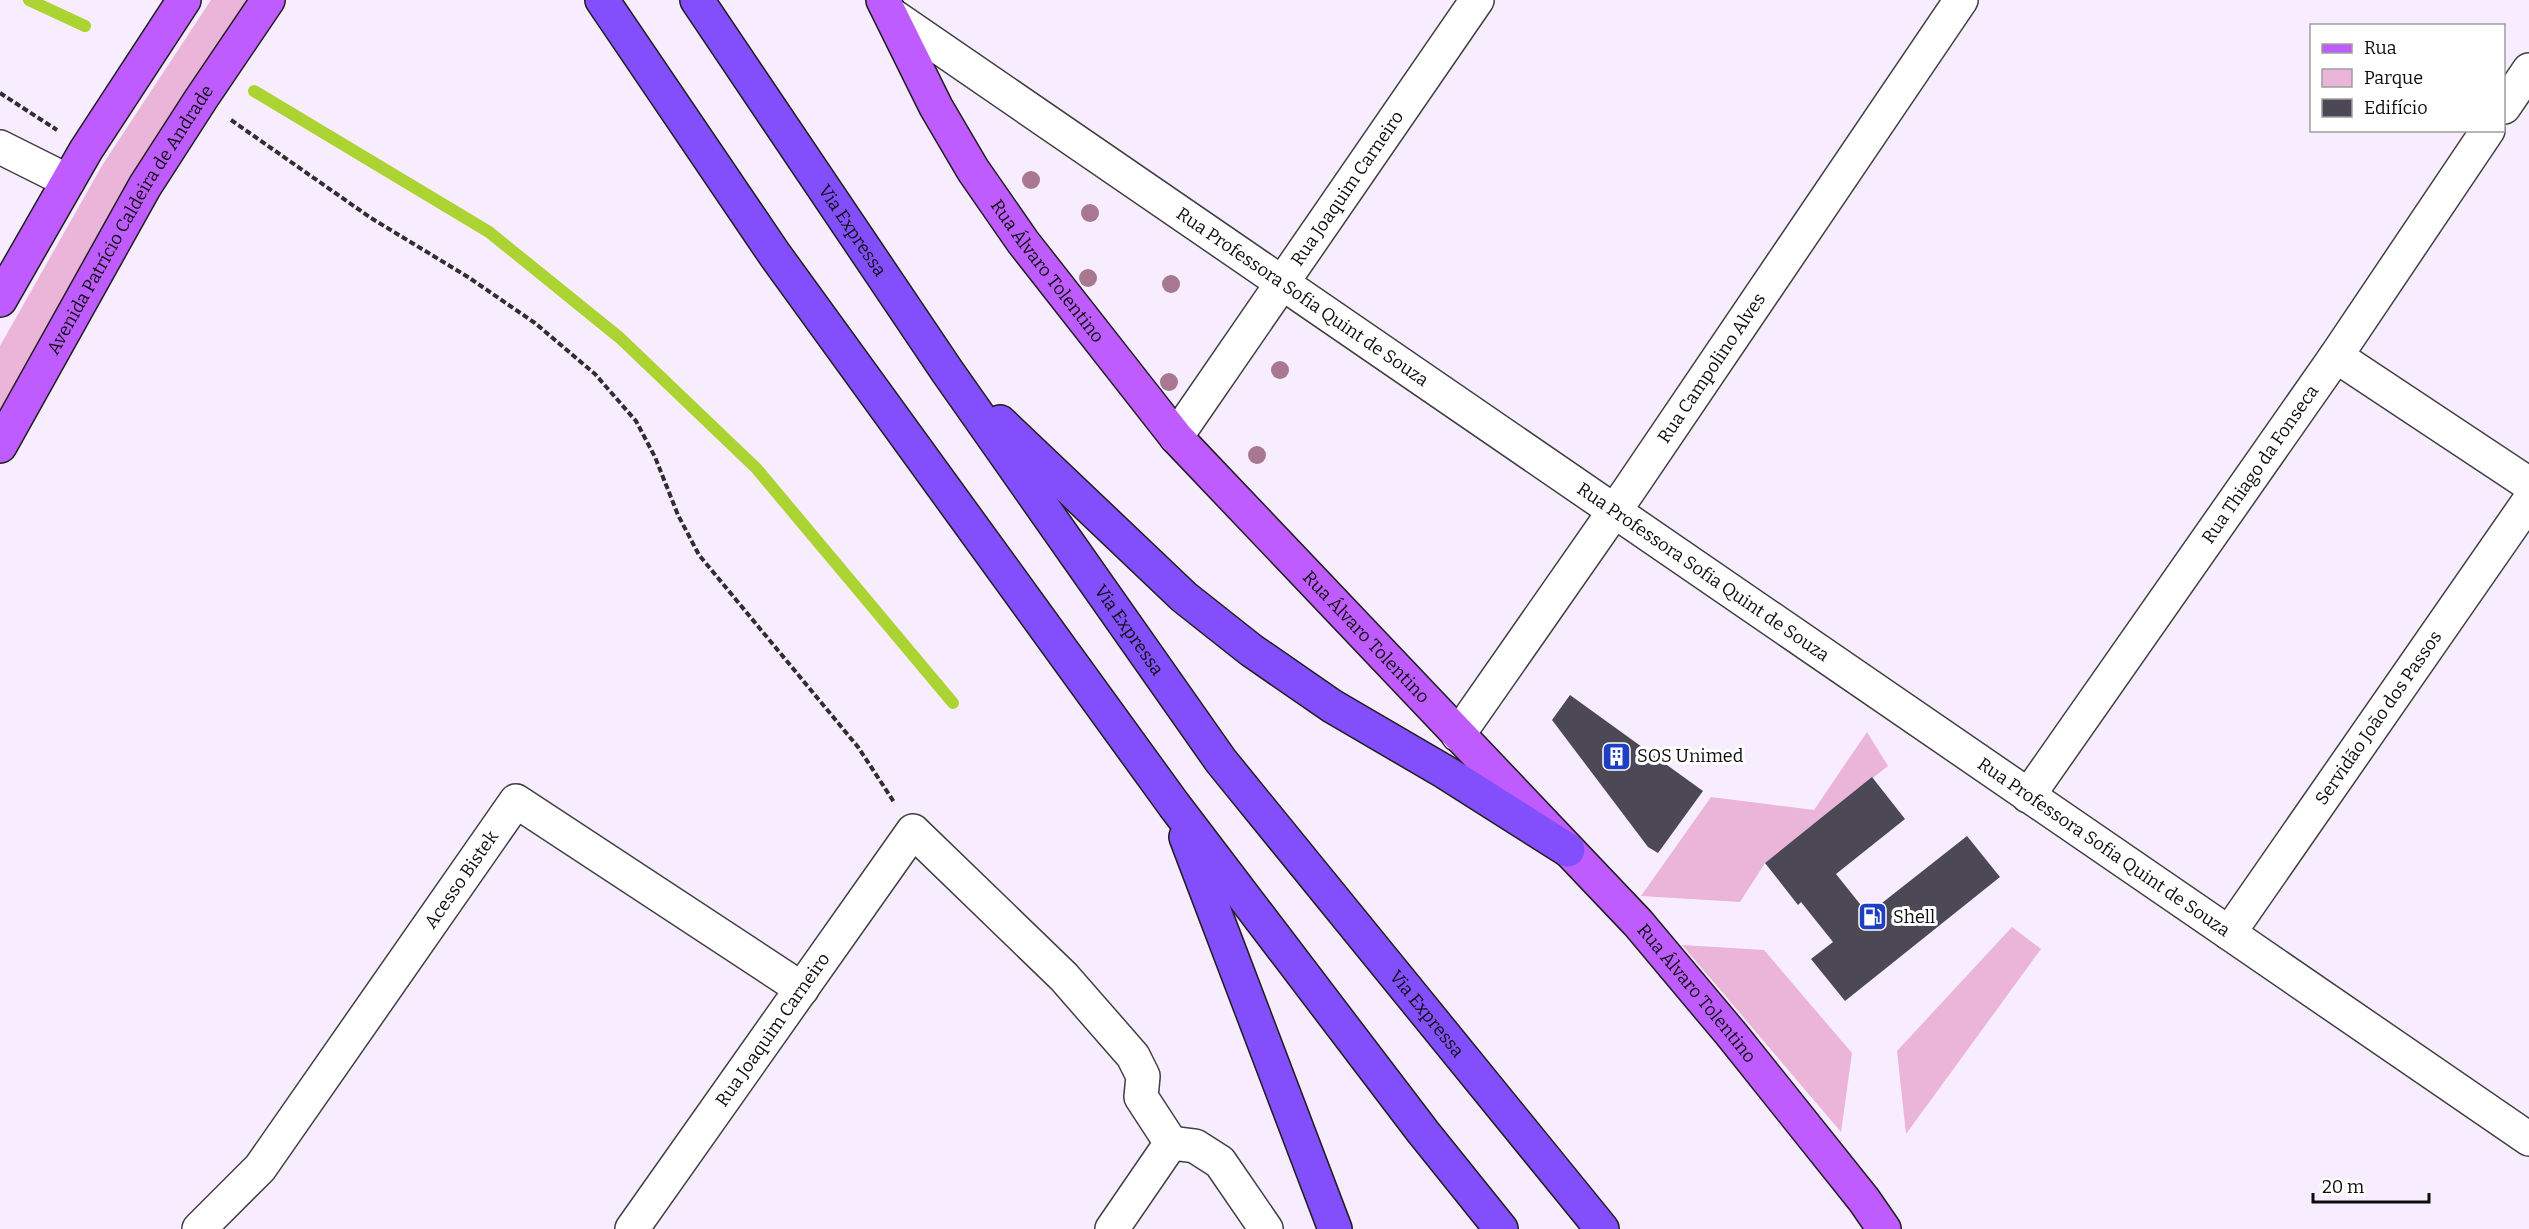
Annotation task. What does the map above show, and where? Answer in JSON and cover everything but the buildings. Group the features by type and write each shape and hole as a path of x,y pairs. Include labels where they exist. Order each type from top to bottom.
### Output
{"highway":[{"path":"602,0 775,255 1174,805 1423,1132 1501,1229"},
{"name":"Via Expressa","path":"697,0 947,371 1221,762 1602,1229"},
{"path":"947,371 1184,597 1251,650 1332,706 1445,772 1568,850"},
{"path":"1174,805 1335,1229"}],"main road":[{"path":"0,300 86,150 184,0"},
{"name":"Avenida Patrício Caldeira de Andrade","path":"0,446 145,186 268,0"},
{"name":"Rua Álvaro Tolentino","path":"888,8 936,107 973,170 1023,242 1176,437 1638,922 1725,1026 1864,1200 1884,1229"}],"street":[{"name":"Rua Joaquim Carneiro","path":"1176,437 1477,0"},
{"name":"Rua Campolino Alves","path":"1458,735 1614,511 1961,0"},
{"name":"Rua Professora Sofia Quint de Souza","path":"888,8 1282,283 2529,1140"},
{"path":"2505,105 2529,69"},
{"name":"Rua Thiago da Fonseca","path":"2028,796 2336,356 2487,132"},
{"path":"0,147 68,181"},
{"path":"2336,356 2529,484"},
{"name":"Servidão João dos Passos","path":"2229,933 2529,501"},
{"name":"Acesso Bistek","path":"199,1229 260,1168 516,801 802,989"},
{"name":"Rua Joaquim Carneiro","path":"632,1229 913,831"},
{"path":"913,831 1064,977 1133,1056 1143,1076 1141,1097 1172,1143 1195,1146 1220,1162 1266,1229"},
{"path":"1112,1229 1172,1143"}],"path":[{"path":"0,93 86,150"},
{"path":"201,99 371,218 468,277 535,323 595,374 636,421 655,457 678,515 699,555 858,747 913,831"}],"green space":[{"path":"211,0 251,0 134,172 0,411 0,346 103,164"},
{"path":"1867,732 1888,766 1765,863 1740,902 1641,896 1711,797 1814,810"},
{"path":"2012,927 2041,949 1906,1134 1897,1051"},
{"path":"1682,945 1764,950 1852,1053 1841,1132"}],"waterway":[{"path":"29,0 85,26"},
{"path":"254,91 489,232 620,338 756,468 953,703"}],"place":[{"name":"SOS Unimed","path":"1616,756"},
{"name":"Shell","path":"1872,917"}]}
